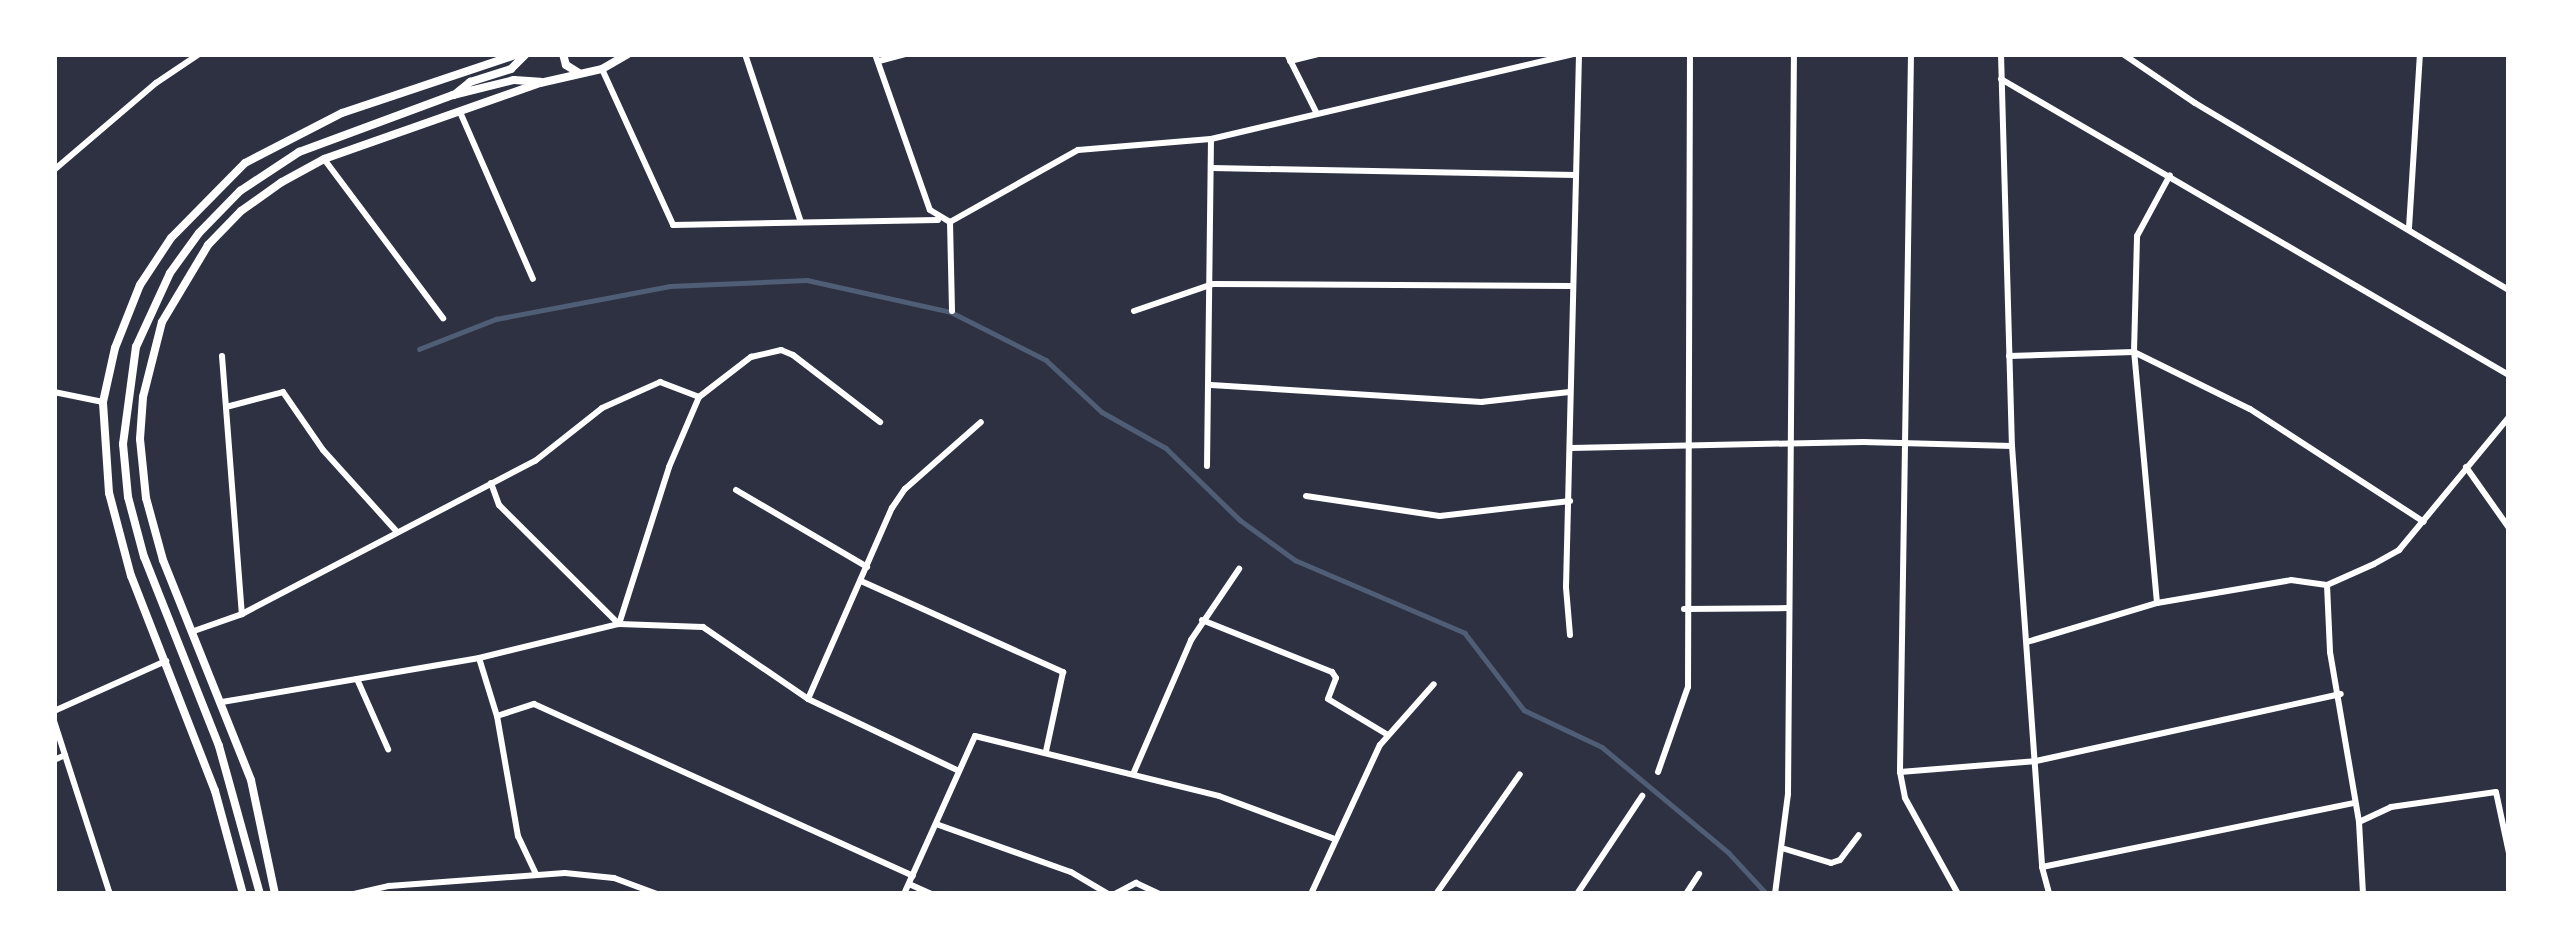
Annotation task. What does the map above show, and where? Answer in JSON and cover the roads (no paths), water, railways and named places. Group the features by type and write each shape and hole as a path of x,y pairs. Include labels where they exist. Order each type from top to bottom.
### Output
{"main road":[{"path":"453,95 470,82 511,68 522,54"},
{"path":"243,894 215,791 131,576 109,493 103,402 121,332 140,285 203,200 245,164 342,112 522,54"},
{"path":"562,54 579,74"},
{"path":"275,894 250,780 191,632 146,498 140,439 151,356 179,290 208,245 241,211 324,159 540,82 602,69 628,54"},
{"path":"260,894 226,768 144,557 128,497 124,444 136,347 170,273 240,190 299,152 453,95 514,80 540,82"}],"street":[{"path":"54,170 199,54"},
{"path":"745,54 801,222"},
{"path":"905,54 877,57 930,210 938,220"},
{"path":"1317,114 1289,58 1318,54"},
{"path":"602,69 668,221 950,222 1078,150 1210,139 1576,54 1570,635"},
{"path":"1658,772 1688,687 1684,609 1690,54"},
{"path":"1775,894 1784,848 1790,608 1794,54"},
{"path":"1911,54 1900,772 1905,798 1958,894"},
{"path":"2001,54 2012,446 2042,867 2049,894"},
{"path":"2123,54 2195,103 2509,290"},
{"path":"2409,228 2420,54"},
{"path":"2002,79 2509,375"},
{"path":"460,112 533,279"},
{"path":"1207,466 1213,284 1210,139"},
{"path":"324,159 443,319"},
{"path":"1213,168 1576,175"},
{"path":"2157,603 2134,352 2138,236 2170,175"},
{"path":"950,222 952,311"},
{"path":"1134,311 1213,284 1573,286"},
{"path":"619,624 669,467 699,397 751,357 781,350 880,422"},
{"path":"2009,356 2134,352 2250,409 2424,523"},
{"path":"222,356 242,614"},
{"path":"191,632 242,614 535,461 602,407 660,382 699,397"},
{"path":"1211,386 1481,402 1569,392"},
{"path":"54,392 103,402"},
{"path":"226,407 283,392 322,450 397,532"},
{"path":"2027,642 2157,603 2291,580 2327,585 2399,550 2509,418"},
{"path":"808,699 904,490 981,422"},
{"path":"1571,448 1791,443 2012,446"},
{"path":"2466,467 2509,528"},
{"path":"491,483 499,505 619,624"},
{"path":"736,490 867,567"},
{"path":"1306,496 1440,516 1570,502"},
{"path":"1134,772 1202,620 1239,569"},
{"path":"861,580 1063,672 1046,752"},
{"path":"2327,585 2330,652 2341,694 2359,822 2363,894"},
{"path":"1684,609 1790,608"},
{"path":"1202,620 1332,671 1336,678 1328,699 1388,735"},
{"path":"222,702 479,658 619,624 703,627 808,699 959,771"},
{"path":"479,658 496,716 518,836 537,874"},
{"path":"54,710 167,661"},
{"path":"356,679 388,749"},
{"path":"1311,894 1333,838 1388,735 1433,684"},
{"path":"1900,772 2036,760 2341,694"},
{"path":"496,716 534,704 911,880 931,894"},
{"path":"54,721 110,894"},
{"path":"904,894 975,736 1134,772 1333,838"},
{"path":"54,760 65,755"},
{"path":"1436,894 1520,774"},
{"path":"2359,822 2391,807 2495,792 2509,853"},
{"path":"1577,894 1642,796"},
{"path":"2042,867 2355,803"},
{"path":"936,824 1072,872 1112,894 1136,883 1160,894"},
{"path":"1784,848 1831,863 1840,860 1859,835"},
{"path":"360,893 537,874 602,876 657,894"},
{"path":"1686,894 1700,874"}],"waterway":[{"path":"419,349 496,319 670,286 807,280 951,312 1046,360 1102,412 1166,448 1240,520 1295,560 1465,633 1524,710 1602,747 1729,853 1767,894"}]}
